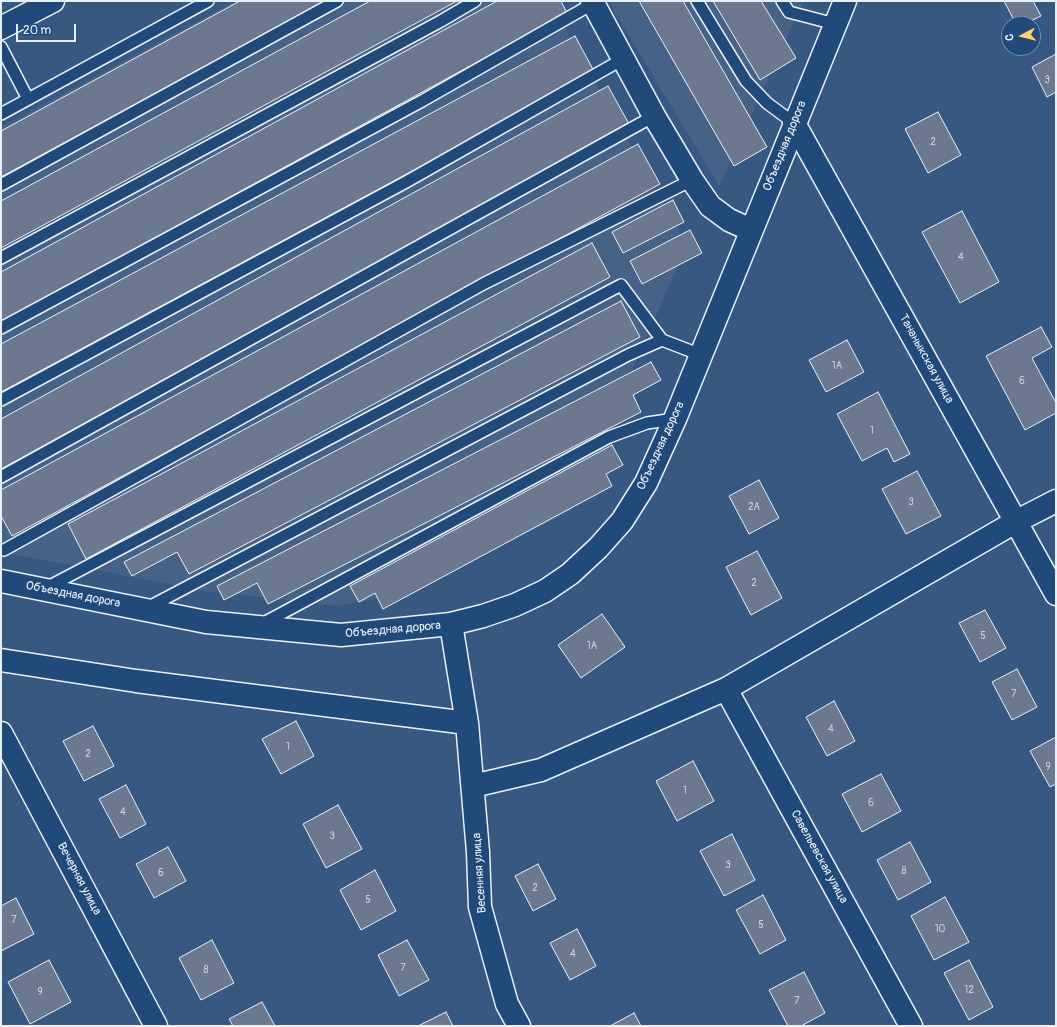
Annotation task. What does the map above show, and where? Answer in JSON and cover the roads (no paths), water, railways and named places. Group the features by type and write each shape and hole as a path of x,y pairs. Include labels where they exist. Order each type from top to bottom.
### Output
{"street":[{"path":"1,28 53,1"},
{"name":"Объездная дорога","path":"1,581 206,622 341,635 451,624 509,607 545,591 570,574 598,548 622,521 646,483 675,419 845,1"},
{"path":"593,2 654,116 692,180 710,206 729,220 751,230"},
{"name":"Тананыкская улица","path":"794,124 1017,521 1056,594"},
{"path":"473,786 541,770 726,689 1017,521 1056,501"},
{"name":"Весенняя улица","path":"451,624 467,723 473,786 480,907 507,1004 519,1026"},
{"path":"1,660 136,681 467,723"},
{"name":"Савельевская улица","path":"726,689 911,1026"},
{"name":"Вечерняя улица","path":"1,733 156,1026"}],"lane":[{"path":"1,114 208,1"},
{"path":"1,185 337,1"},
{"path":"1,258 434,25 475,1"},
{"path":"697,1 746,80 767,103 794,124"},
{"path":"782,1 789,12 836,24"},
{"path":"1,328 422,101 593,2"},
{"path":"1,46 28,99"},
{"path":"1,400 406,182 623,59"},
{"path":"1,476 654,116"},
{"path":"2,550 485,283 692,180"},
{"path":"43,589 621,285 662,340 701,355"},
{"path":"145,609 628,355 662,340"},
{"path":"255,627 609,437 647,423 675,419"}]}
